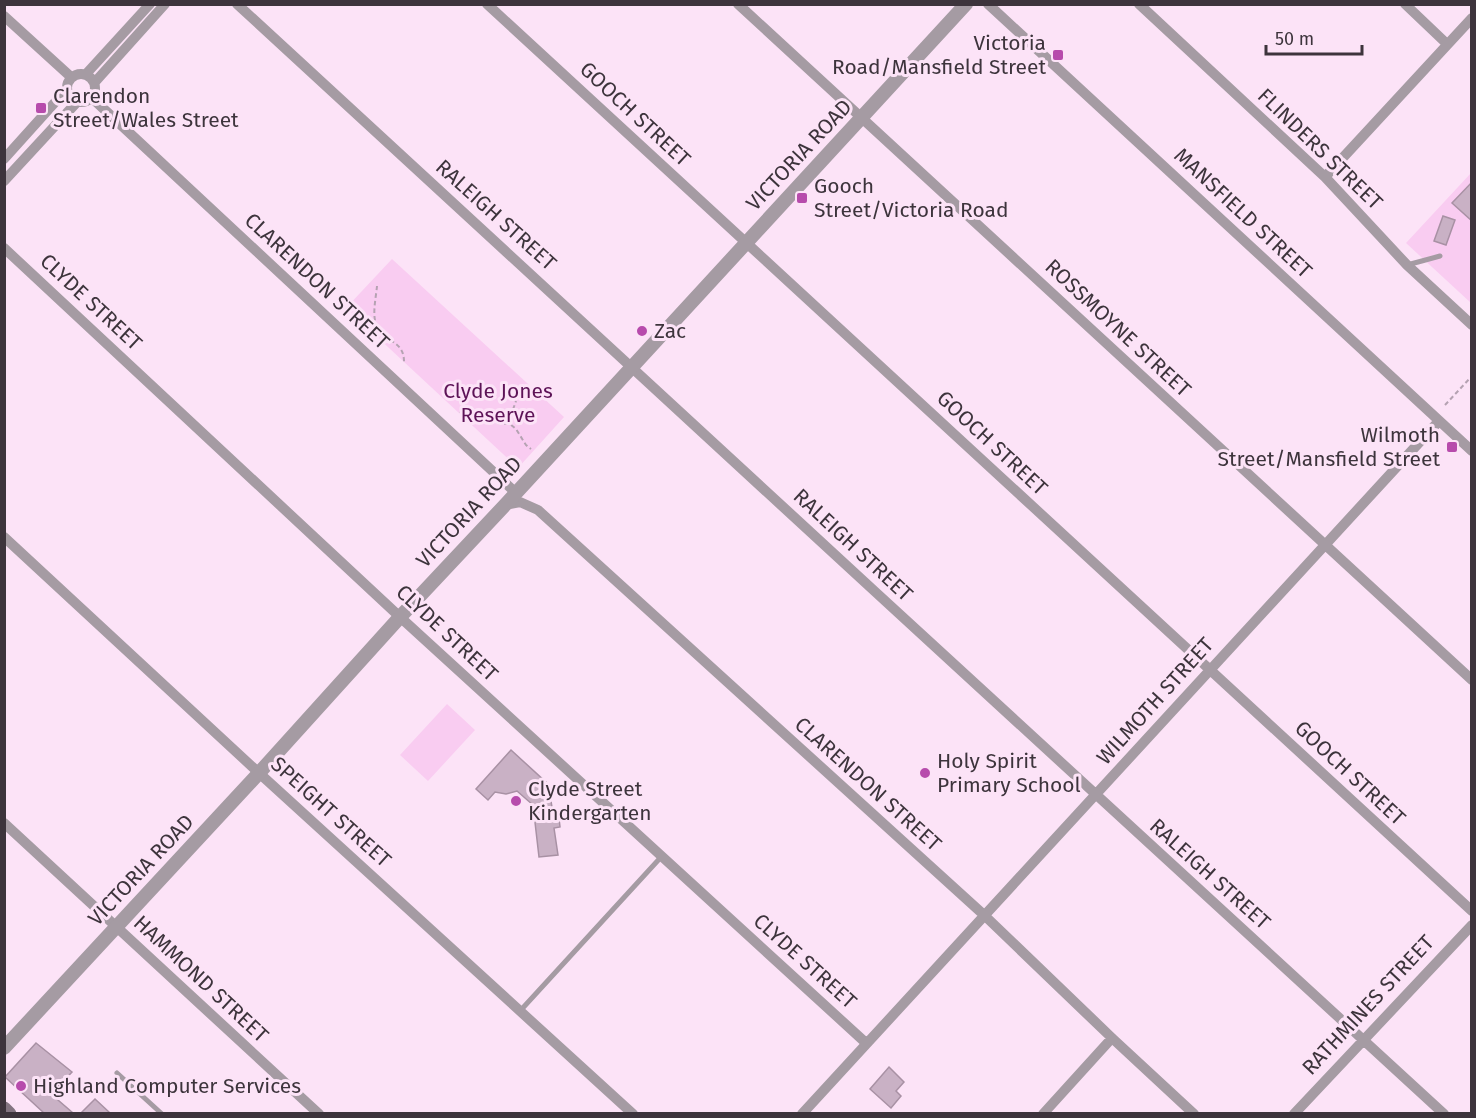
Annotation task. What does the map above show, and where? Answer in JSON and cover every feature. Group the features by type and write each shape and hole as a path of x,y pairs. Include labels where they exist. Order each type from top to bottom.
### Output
{"main road":[{"path":"4,1109 9,1113"}],"street":[{"path":"86,74 150,4"},
{"path":"95,82 165,4"},
{"name":"RALEIGH STREET","path":"237,4 633,366 1096,796 1444,1113"},
{"name":"GOOCH STREET","path":"487,4 1472,911"},
{"name":"ROSSMOYNE STREET","path":"738,4 1472,680"},
{"name":"VICTORIA ROAD","path":"4,1048 966,4"},
{"name":"MANSFIELD STREET","path":"988,4 1472,451"},
{"name":"FLINDERS STREET","path":"1138,4 1325,177 1407,265 1472,326"},
{"path":"1405,4 1447,44"},
{"path":"4,16 71,77"},
{"path":"1325,177 1472,18"},
{"path":"76,74 86,74 95,82 96,90 92,98 85,102 77,102 70,97 67,89 68,80 71,77 76,74"},
{"path":"4,159 67,89"},
{"name":"CLARENDON STREET","path":"92,98 516,493"},
{"path":"4,182 77,102"},
{"name":"CLYDE STREET","path":"4,248 400,616 866,1043"},
{"name":"WILMOTH STREET","path":"802,1113 1439,421"},
{"name":"CLARENDON STREET","path":"505,505 520,502 538,510 984,915 1194,1113"},
{"name":"SPEIGHT STREET","path":"4,537 259,773 633,1113"},
{"name":"HAMMOND STREET","path":"4,823 319,1113"},
{"name":"RATHMINES STREET","path":"1294,1113 1472,925"},
{"path":"1043,1113 1112,1038"}],"lane":[{"path":"1407,265 1440,256"},
{"path":"520,1011 662,856"},
{"path":"117,1073 162,1113"}],"path":[{"path":"377,286 374,318 377,328 399,345 404,355 404,364"},
{"path":"1445,405 1472,376"},
{"path":"462,398 465,407 495,423 510,424 531,449"},
{"path":"510,424 516,401"},
{"path":"459,413 465,407"}],"green space":[{"path":"1471,173 1471,303 1406,243"},
{"name":"Clyde Jones Reserve","path":"392,259 564,417 518,468 346,308"},
{"path":"447,704 475,730 428,781 400,755"}],"building":[{"path":"1472,182 1472,221 1452,203"},
{"path":"1443,216 1455,220 1446,245 1434,241"},
{"path":"511,750 548,784 553,813 558,813 559,818 560,827 554,828 558,855 539,857 533,805 517,791 506,794 495,792 488,800 476,789"},
{"path":"36,1043 72,1072 51,1094 73,1113 44,1113 5,1077"},
{"path":"889,1067 904,1082 896,1091 901,1096 891,1108 870,1089"},
{"path":"95,1099 110,1113 81,1113"}],"place":[{"name":"Victoria Road/Mansfield Street","path":"1058,55"},
{"name":"Clarendon Street/Wales Street","path":"41,108"},
{"name":"Gooch Street/Victoria Road","path":"802,198"},
{"name":"Zac","path":"642,331"},
{"name":"Wilmoth Street/Mansfield Street","path":"1452,447"},
{"name":"Holy Spirit Primary School","path":"925,773"},
{"name":"Clyde Street Kindergarten","path":"516,801"},
{"name":"Highland Computer Services","path":"21,1086"}]}
